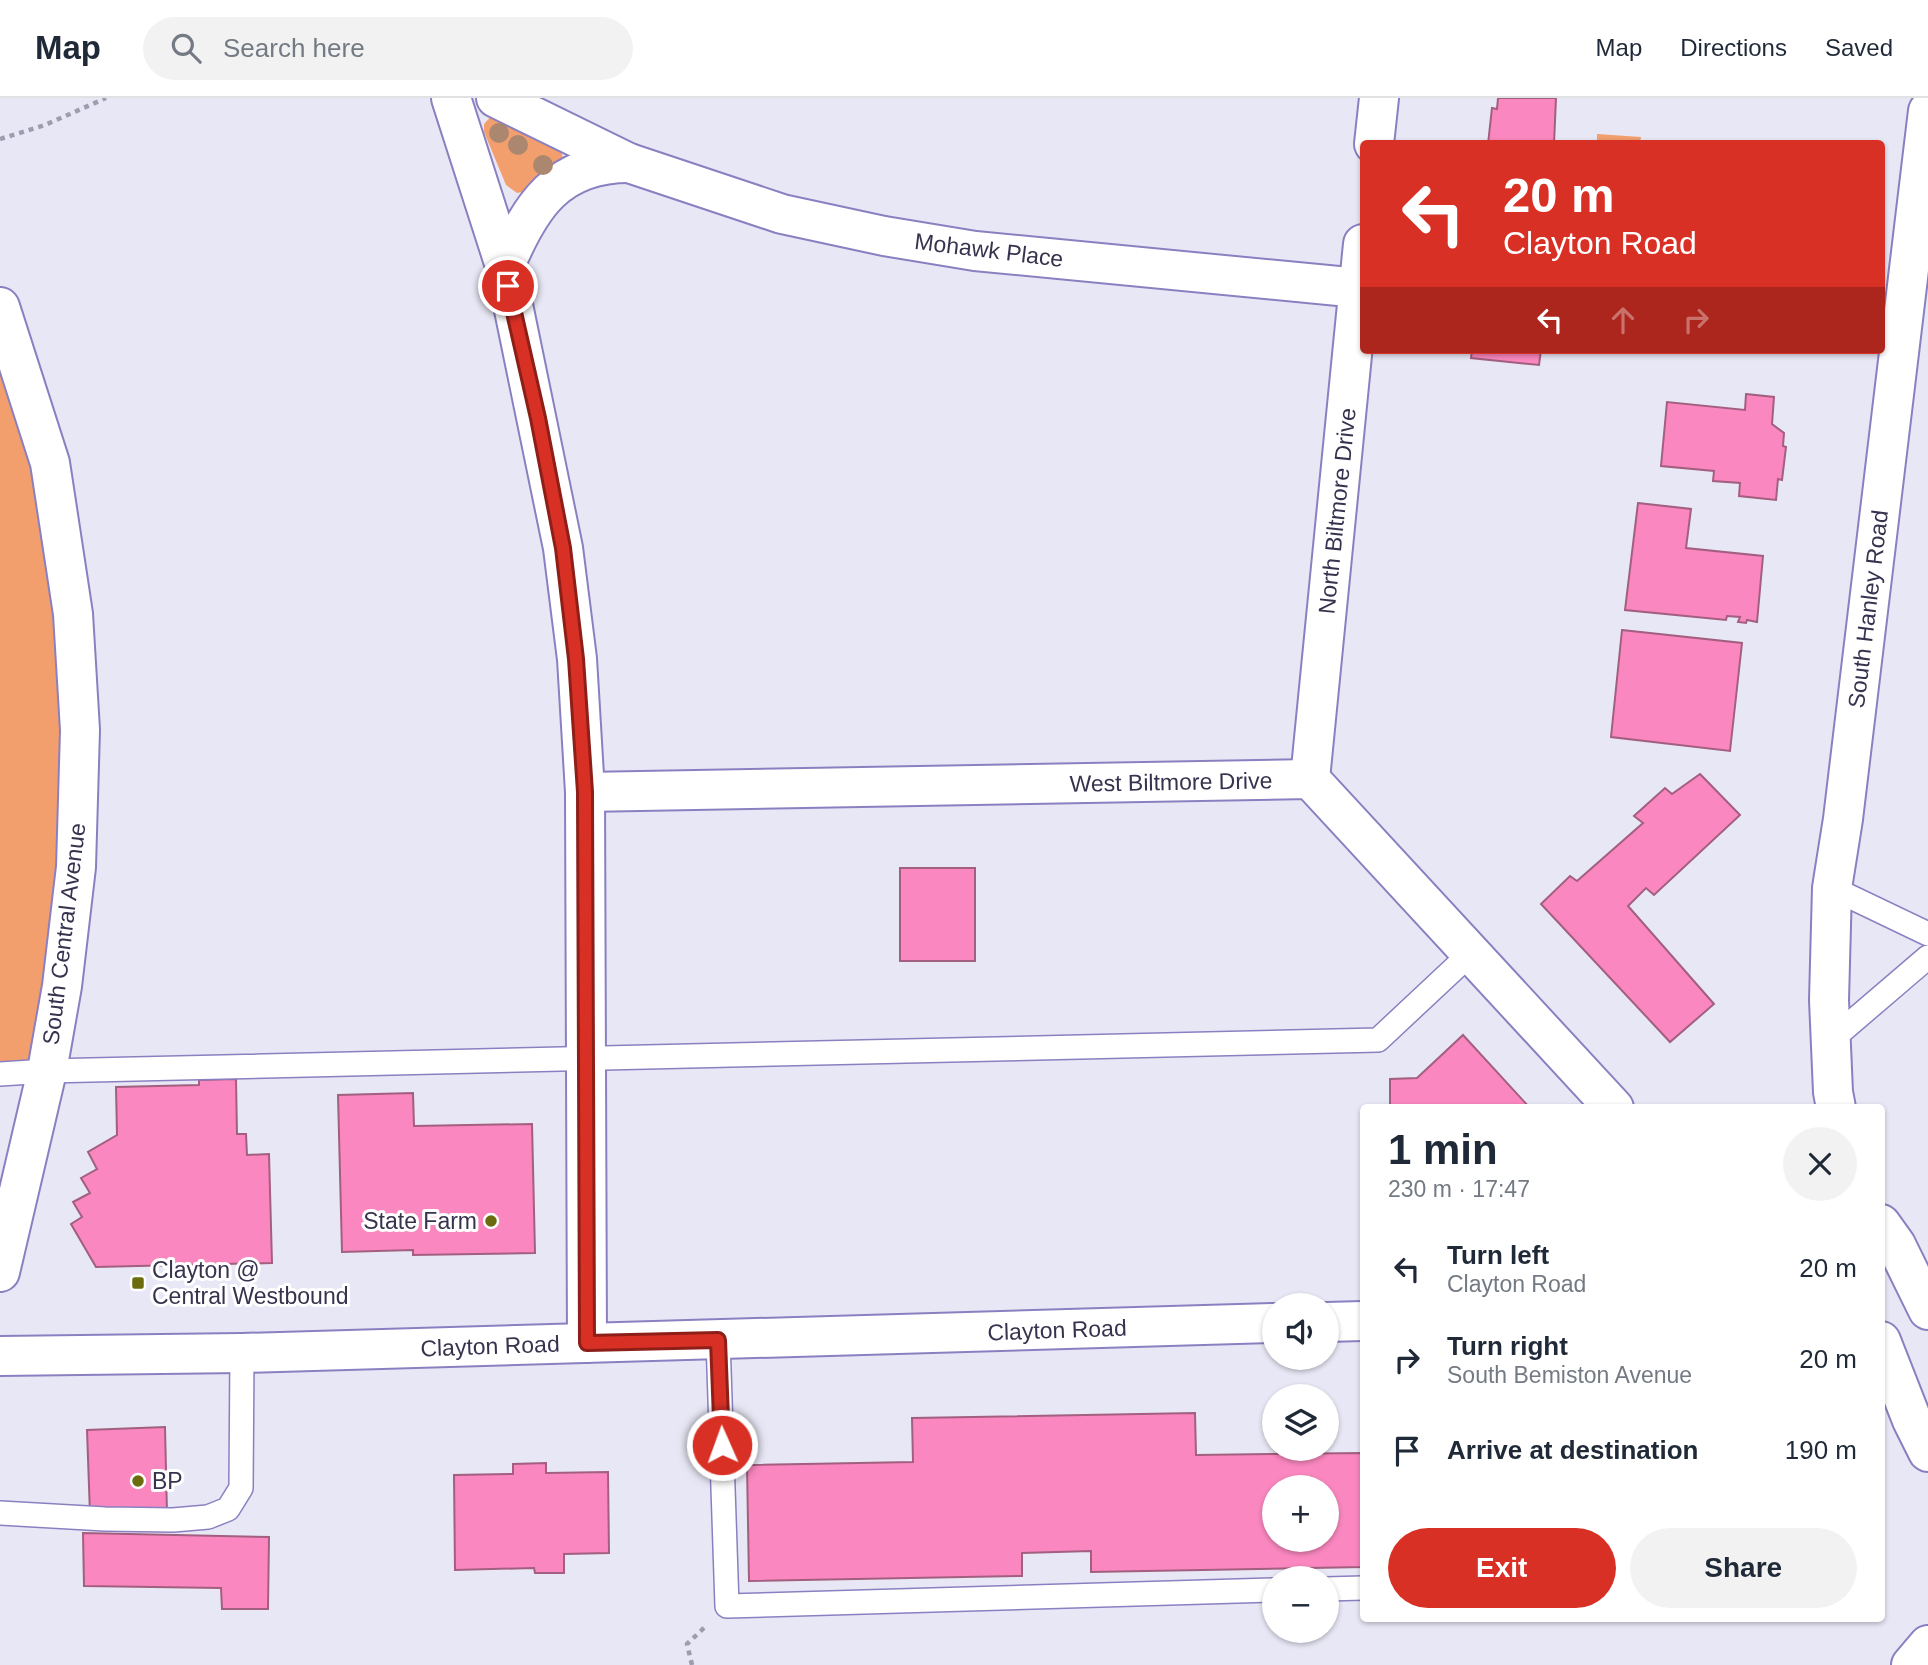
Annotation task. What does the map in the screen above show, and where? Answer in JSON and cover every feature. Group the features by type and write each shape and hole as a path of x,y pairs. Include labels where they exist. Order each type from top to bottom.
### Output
{"street":[{"path":"451,98 505,266 563,548 576,659 585,792 587,1343"},
{"name":"Mohawk Place","path":"496,98 629,163 782,214 884,236 975,251 1359,288"},
{"path":"1374,140 1379,98"},
{"name":"South Hanley Road","path":"1829,1103 1832,888 1843,819 1928,111"},
{"name":"Mohawk Place","path":"505,266 534,207 556,185 581,170 607,163 629,163"},
{"name":"North Biltmore Drive","path":"1310,779 1360,277"},
{"name":"South Central Avenue","path":"0,307 50,463 73,614 80,730 76,867 62,986 47,1071 0,1272"},
{"path":"1310,779 1610,1104"},
{"name":"West Biltmore Drive","path":"585,792 1310,779"},
{"path":"1885,1230 1896,1245 1913,1289"},
{"name":"Clayton Road","path":"0,1356 242,1353 1262,1323"},
{"path":"1885,1330 1928,1332"},
{"path":"1885,1351 1912,1420 1928,1452"},
{"path":"1912,1665 1928,1645"}],"lane":[{"path":"1832,888 1928,934"},
{"path":"0,1074 1378,1040 1471,953"},
{"path":"1831,1040 1928,957"},
{"path":"718,1340 727,1606 1262,1590"},
{"path":"0,1513 173,1520 208,1517 228,1509 241,1488 242,1353"},
{"path":"1339,1589 1360,1588"}],"path":[{"path":"0,139 45,125 106,98"},
{"path":"692,1665 687,1644 727,1606"}],"shaded area":[{"path":"493,114 561,150 564,163 527,191 517,193 506,185 484,132 484,124"},
{"path":"1597,134 1641,137 1640,140 1597,140"},
{"path":"0,307 73,614 47,1071 0,1074"}],"building":[{"path":"1498,98 1556,98 1554,140 1488,140 1492,108 1497,109"},
{"path":"1472,354 1540,354 1539,365 1471,358"},
{"path":"1746,394 1774,397 1772,424 1784,433 1783,446 1786,447 1782,480 1778,479 1776,500 1739,496 1740,483 1713,481 1714,471 1661,466 1667,402 1745,410"},
{"path":"1638,503 1691,509 1686,548 1763,556 1757,622 1738,622 1740,617 1727,616 1726,620 1625,610"},
{"path":"1622,630 1742,643 1730,751 1611,737"},
{"path":"1700,774 1740,815 1654,895 1646,888 1628,906 1714,1004 1670,1042 1541,904 1570,876 1577,881 1643,823 1634,816 1665,788 1672,794"},
{"path":"900,868 975,868 975,961 900,961"},
{"path":"1463,1035 1526,1104 1390,1104 1390,1079 1417,1078"},
{"path":"236,1079 237,1134 246,1134 247,1155 269,1154 272,1263 96,1267 71,1224 82,1217 73,1202 90,1193 81,1178 97,1169 88,1152 117,1135 116,1087 199,1085 199,1080"},
{"path":"413,1093 414,1126 532,1124 535,1253 413,1255 413,1250 342,1252 338,1095"},
{"path":"1195,1413 1196,1455 1262,1454 1262,1461 1339,1461 1339,1453 1360,1453 1360,1567 1262,1566 1262,1569 1091,1572 1091,1551 1022,1553 1022,1576 749,1581 747,1465 913,1462 912,1418"},
{"path":"165,1427 167,1513 90,1514 87,1430"},
{"path":"546,1463 546,1473 608,1472 609,1553 564,1554 564,1573 535,1573 534,1568 455,1570 454,1475 513,1474 513,1464"},
{"path":"83,1533 269,1537 268,1609 222,1609 221,1588 84,1586"}],"place":[{"name":"State Farm","path":"491,1221"},
{"name":"Clayton @ Central Westbound","path":"138,1283"},
{"name":"BP","path":"138,1481"}],"route":[{"path":"508,286 538,418 563,548 576,659 585,792 587,1343 718,1340 722,1445"}]}
